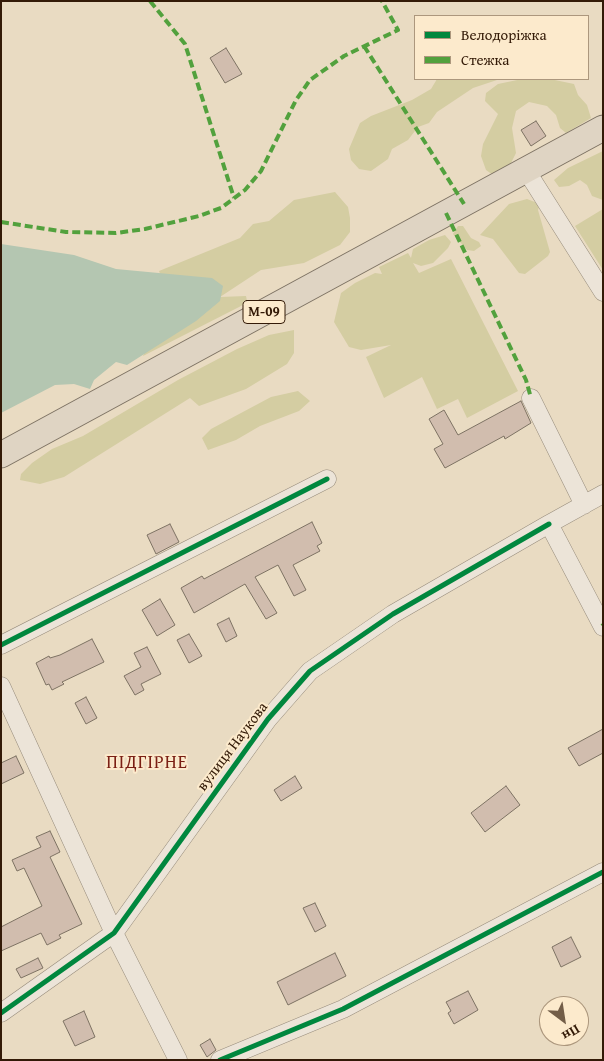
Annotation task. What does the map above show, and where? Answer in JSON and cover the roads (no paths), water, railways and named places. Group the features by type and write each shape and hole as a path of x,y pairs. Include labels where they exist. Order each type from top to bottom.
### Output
{"highway":[{"name":"М-09","path":"1,455 603,128"}],"street":[{"path":"526,170 603,292"},
{"path":"531,398 584,505"},
{"path":"1,645 327,479"},
{"name":"вулиця Наукова","path":"1,1013 114,933 268,719 310,671 393,614 603,494"},
{"path":"549,524 602,627"},
{"path":"1,686 114,933 178,1060"},
{"path":"220,1060 342,1009 603,872"}],"district":[{"name":"ПІДГІРНЕ","path":"147,763"}]}
